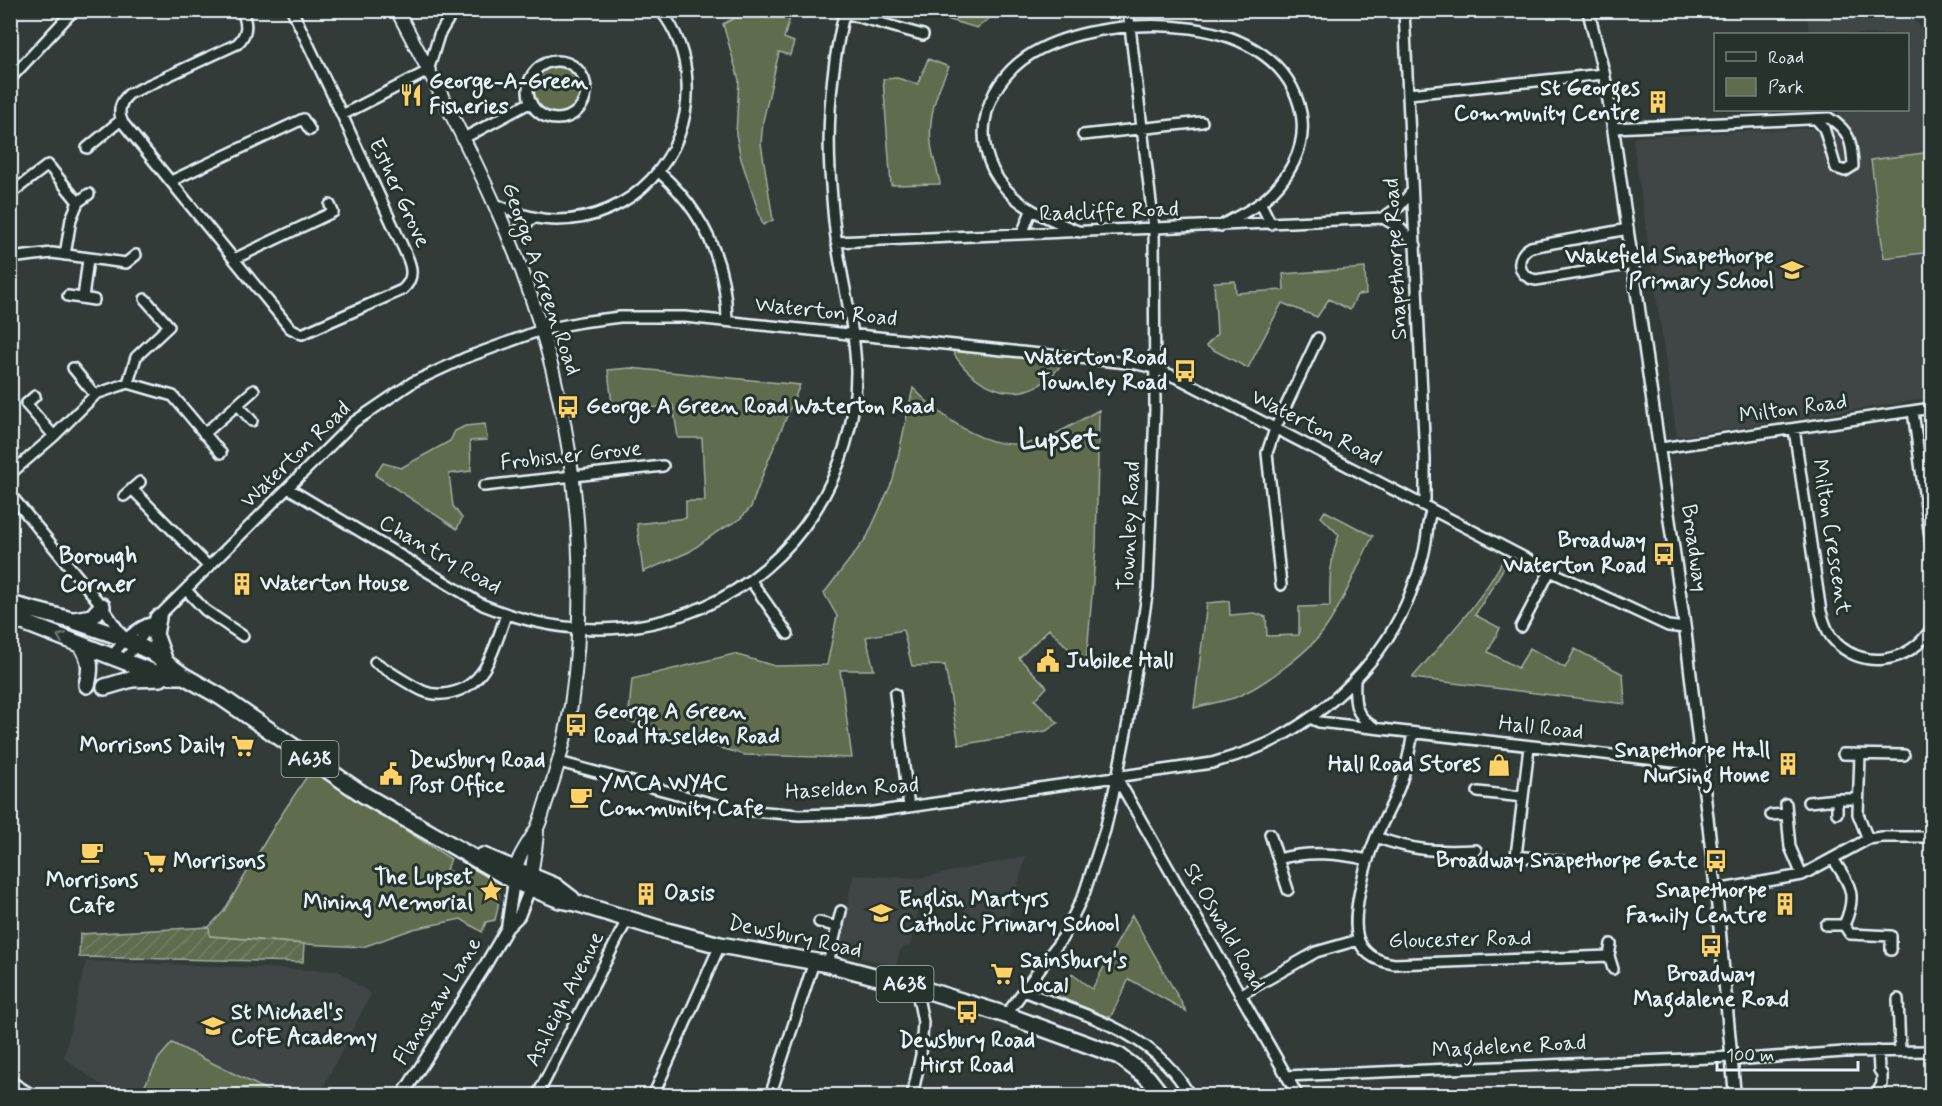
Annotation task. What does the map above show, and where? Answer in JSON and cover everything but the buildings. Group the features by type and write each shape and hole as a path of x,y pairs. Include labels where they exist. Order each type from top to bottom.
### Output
{"highway":[{"path":"10,604 71,620 92,617 99,612 102,606"},
{"name":"Dewsbury Road","path":"10,617 82,646 124,651 212,691 364,795 465,852 488,857 560,900 720,945 821,963 916,987 1006,1015 1119,1056 1148,1078 1162,1095"},
{"path":"71,620 90,637 124,651"},
{"path":"105,687 132,679 173,672 155,634 156,620"},
{"path":"82,646 90,662 87,685"},
{"name":"Dewsbury Road","path":"124,651 173,672"}],"main road":[{"name":"George A Green Road","path":"397,10 464,138 509,238 541,330 560,396 573,475 579,543 578,628 571,703 559,762 537,828 524,846 515,875"},
{"name":"George A Green Road","path":"531,881 537,846 537,828"}],"street":[{"path":"10,79 74,10"},
{"path":"87,148 121,120 120,108 129,93 237,44 247,28 241,10"},
{"name":"Esther Grove","path":"121,120 290,328 302,334 333,322 407,286 412,272 410,263 292,10"},
{"path":"342,115 428,71 439,35 454,10"},
{"path":"495,204 533,218 568,219 602,212 623,202 642,189 659,172 671,155 680,135 686,115 688,94 687,73 682,52 675,33 660,10"},
{"name":"Townley Road","path":"1006,1015 1045,965 1077,912 1105,830 1128,722 1148,588 1152,524 1154,228 1128,10"},
{"name":"Snapethorpe Road","path":"1310,718 1354,680 1377,653 1405,606 1422,560 1428,518 1425,499 1416,245 1404,10"},
{"name":"Broadway","path":"1588,10 1604,74 1661,448 1716,890 1736,1095"},
{"path":"845,12 923,35"},
{"name":"Chantry Road","path":"288,488 462,594 506,615 562,627 595,630 645,626 680,617 724,598 752,581 773,563 802,530 834,475 848,437 853,415 856,369 836,242 830,172 832,83 845,12"},
{"path":"1080,232 1031,211 1006,190 996,177 985,151 984,120 996,88 1020,61 1038,50 1072,37 1130,26 1181,26 1232,38 1256,50 1277,65 1290,81 1299,100 1303,122 1302,141 1295,161 1281,183 1260,202 1221,226"},
{"path":"561,61 572,65 581,74 586,85 586,97 581,108 572,116 560,119 548,118 538,112 531,102 528,90 531,78 538,69 548,63 561,61"},
{"path":"1409,94 1604,74"},
{"path":"464,138 531,102"},
{"path":"1613,128 1829,118 1841,126 1849,138 1853,166 1845,171 1836,168 1824,128 1816,119"},
{"path":"171,181 303,119 310,130"},
{"path":"1083,135 1202,122"},
{"path":"96,126 103,135"},
{"path":"10,194 48,165 78,202"},
{"path":"659,172 693,209 710,238 724,287 726,320"},
{"path":"1412,190 1400,206 1383,218 1400,228 1416,245"},
{"path":"65,255 71,219 78,202 89,194"},
{"path":"1260,202 1271,224"},
{"path":"234,259 333,212 330,205"},
{"path":"1022,234 1031,211"},
{"path":"509,238 533,218"},
{"name":"Radcliffe Road","path":"836,242 1383,218"},
{"path":"1628,229 1531,247 1522,254 1519,265 1526,277 1536,280 1633,264"},
{"path":"10,258 52,253 126,263 136,255"},
{"path":"82,298 88,259"},
{"path":"68,296 94,300"},
{"path":"145,299 169,327 178,332"},
{"name":"Waterton Road","path":"124,651 143,624 156,620 354,422 413,382 465,358 541,330 620,317 726,320 1054,357 1137,364 1154,368 1182,380 1550,571 1668,626 1685,628"},
{"path":"128,383 136,357 169,327"},
{"path":"1281,585 1267,453 1275,429 1318,338"},
{"path":"73,368 95,395"},
{"path":"10,474 54,436 95,395 128,383 173,396 221,453"},
{"path":"204,434 254,390"},
{"path":"35,396 26,404 54,436"},
{"path":"238,405 252,421"},
{"name":"Milton Road","path":"1661,448 1932,408"},
{"path":"1912,411 1932,552"},
{"name":"Milton Crescent","path":"1794,429 1821,612 1831,636 1857,656 1883,660 1908,652 1923,640 1932,627"},
{"name":"Frobisher Grove","path":"484,486 663,466"},
{"path":"124,496 136,486 209,567"},
{"path":"10,494 102,606 124,651"},
{"path":"1521,627 1550,571"},
{"path":"752,581 788,634"},
{"path":"186,590 205,610 243,636"},
{"path":"375,662 424,691 440,695 455,692 467,687 486,667 506,615"},
{"path":"1354,680 1357,709 1363,720 1377,729"},
{"path":"895,694 909,807"},
{"name":"Haselden Road","path":"559,762 685,797 742,810 811,815 867,813 1212,764 1246,753 1310,718"},
{"name":"Hall Road","path":"1310,718 1319,722 1377,729 1701,765"},
{"name":"Gloucester Road","path":"1413,733 1396,796 1376,837 1368,860 1356,919 1358,940 1362,948 1375,959 1394,964 1609,956"},
{"path":"1528,747 1516,856 1569,861"},
{"path":"1843,754 1899,752"},
{"path":"1860,755 1858,814 1868,839"},
{"name":"St Oswald Road","path":"1117,778 1298,1095"},
{"path":"1478,792 1490,790 1522,797"},
{"path":"1837,799 1837,813"},
{"path":"1808,802 1858,799"},
{"path":"1771,815 1787,809 1790,847 1802,875"},
{"path":"1270,834 1288,890"},
{"path":"1376,837 1407,848 1431,852 1476,850"},
{"path":"1716,890 1802,875 1868,839 1932,837"},
{"path":"1278,859 1292,855 1326,853 1368,860"},
{"path":"1833,859 1850,885 1849,914 1844,925"},
{"name":"Flanshaw Lane","path":"507,928 515,875"},
{"name":"Flanshaw Lane","path":"402,1095 507,928 519,916 531,881"},
{"path":"770,1095 821,963 838,927 842,911"},
{"name":"Ashleigh Avenue","path":"537,1095 627,920"},
{"path":"819,922 838,927"},
{"path":"1826,925 1844,925"},
{"path":"1844,925 1850,934 1891,936 1891,950"},
{"path":"1240,995 1316,952 1358,940"},
{"path":"1611,944 1609,956 1613,969"},
{"path":"654,1095 720,945"},
{"path":"912,1095 921,1055 923,1022 916,987"},
{"path":"1023,991 1137,1038 1164,1061 1190,1095"},
{"path":"1898,999 1900,1051"},
{"path":"1878,1051 1879,1070 1882,1074 1879,1095"},
{"name":"Magdelene Road","path":"1286,1076 1733,1059 1878,1051 1932,1051"},
{"path":"10,1081 34,1095"}],"shaded area":[{"name":"Wakefield Snapethorpe Primary School","path":"1807,14 1911,16 1922,29 1931,30 1931,398 1677,437 1633,141 1635,137 1813,128 1841,120 1837,111 1909,111 1909,33 1809,33"},
{"name":"English Martyrs Catholic Primary School","path":"1026,856 1004,935 963,910 941,901 921,898 910,946 900,951 896,966 838,953 853,875 920,878"},
{"name":"St Michael's CofE Academy","path":"86,961 339,971 371,994 319,1095 129,1095 98,1083 64,1058"}],"green space":[{"path":"751,10 792,11 784,38 794,42 790,55 779,52 763,121 761,143 773,220 763,225 741,159 736,134 739,80 723,24"},
{"path":"942,10 999,11 977,28 939,17"},
{"path":"928,59 949,67 937,94 930,133 940,184 891,185 883,79 897,78 918,84"},
{"path":"552,66 562,66 577,76 581,90 580,99 571,110 562,114 552,114 537,104 533,95 533,85 543,70"},
{"path":"1931,152 1931,252 1884,258 1871,160"},
{"path":"1365,268 1366,294 1357,295 1350,310 1329,299 1317,317 1282,303 1248,368 1206,346 1217,334 1214,282 1235,281 1236,293 1284,290 1283,274"},
{"path":"950,346 1066,358 1043,383 1026,390 1012,391 987,385 975,377 956,358"},
{"path":"630,368 800,385 751,507 740,519 689,552 643,572 637,524 686,518 686,501 705,501 702,438 678,438 673,405 613,413 608,370"},
{"path":"913,388 955,423 987,439 1005,444 1023,444 1041,440 1099,410 1096,546 1086,666 1049,629 1019,658 1047,687 1035,700 1058,723 1046,731 959,745 945,665 912,666 903,630 866,637 874,670 840,670 852,758 745,755 628,721 632,679 734,654 775,666 827,665 837,616 824,593 867,537 893,480"},
{"path":"485,424 487,440 470,441 471,471 449,474 453,506 462,518 457,529 375,475 383,463 401,468 450,441 455,431 465,426"},
{"path":"1325,511 1373,536 1346,593 1327,626 1298,657 1258,686 1234,698 1194,708 1207,603 1229,601 1230,615 1255,613 1266,617 1267,636 1299,635 1299,607 1330,606 1331,570 1339,535 1321,517"},
{"path":"1504,558 1508,561 1475,615 1500,628 1488,652 1518,668 1530,648 1565,668 1575,649 1623,674 1625,704 1412,678 1473,606"},
{"path":"311,770 451,859 446,870 465,878 471,868 493,882 499,894 495,920 486,922 482,932 461,919 413,929 363,947 209,936 209,927 224,911 278,820"},
{"path":"1132,915 1186,1011 1129,979 1110,1018 1057,996 1072,974 1092,989"},
{"path":"209,927 210,936 304,944 303,962 79,957 80,934"},
{"path":"172,1043 277,1095 145,1095 141,1093 159,1058"}],"place":[{"name":"George-A-Green Fisheries","path":"411,95"},
{"name":"St Georges Community Centre","path":"1658,102"},
{"name":"Wakefield Snapethorpe Primary School","path":"1792,270"},
{"name":"Waterton Road Townley Road","path":"1185,371"},
{"name":"George A Green Road Waterton Road","path":"568,407"},
{"name":"Broadway Waterton Road","path":"1664,554"},
{"name":"Waterton House","path":"242,584"},
{"name":"Jubilee Hall","path":"1048,661"},
{"name":"George A Green Road Haselden Road","path":"576,725"},
{"name":"Morrisons Daily","path":"243,746"},
{"name":"Snapethorpe Hall Nursing Home","path":"1788,764"},
{"name":"Hall Road Stores","path":"1499,765"},
{"name":"Dewsbury Road Post Office","path":"391,774"},
{"name":"YMCA WYAC Community Cafe","path":"581,797"},
{"name":"Morrisons Cafe","path":"92,852"},
{"name":"Broadway Snapethorpe Gate","path":"1716,861"},
{"name":"Morrisons","path":"155,862"},
{"name":"The Lupset Mining Memorial","path":"491,891"},
{"name":"Oasis","path":"646,894"},
{"name":"Snapethorpe Family Centre","path":"1785,904"},
{"name":"English Martyrs Catholic Primary School","path":"881,913"},
{"name":"Broadway Magdalene Road","path":"1711,946"},
{"name":"Sainsbury's Local","path":"1002,974"},
{"name":"Dewsbury Road Hirst Road","path":"967,1012"},
{"name":"St Michael's CofE Academy","path":"213,1026"}],"district":[{"name":"Lupset","path":"1059,440"},
{"name":"Borough Corner","path":"98,570"}]}
